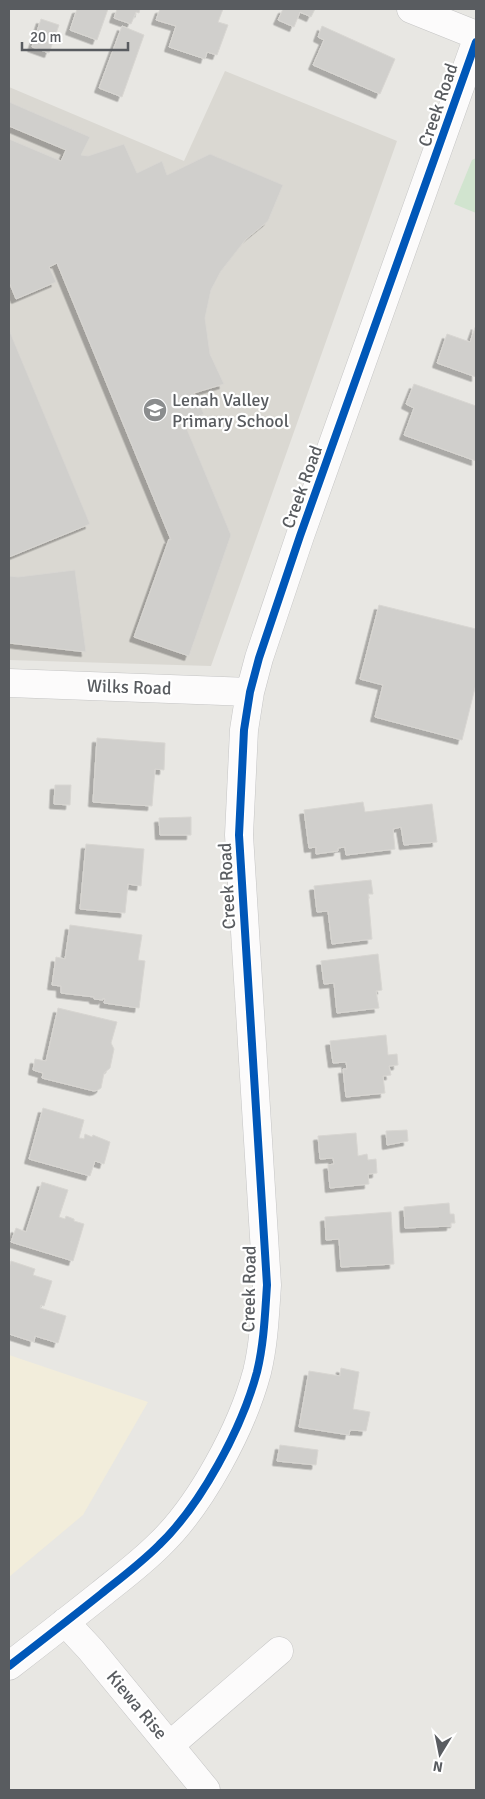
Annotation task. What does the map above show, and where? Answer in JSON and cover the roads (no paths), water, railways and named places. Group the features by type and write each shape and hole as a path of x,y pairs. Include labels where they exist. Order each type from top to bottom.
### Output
{"street":[{"path":"411,9 476,35"},
{"name":"Creek Road","path":"9,1666 160,1544 188,1510 220,1460 237,1428 257,1371 265,1320 267,1285 239,836 241,762 250,692 271,620 300,536 476,42"},
{"name":"Wilks Road","path":"9,683 250,692"},
{"name":"Kiewa Rise","path":"65,1622 91,1650 201,1785"},
{"path":"170,1746 279,1650"}],"place":[{"name":"Lenah Valley Primary School","path":"155,410"}]}
